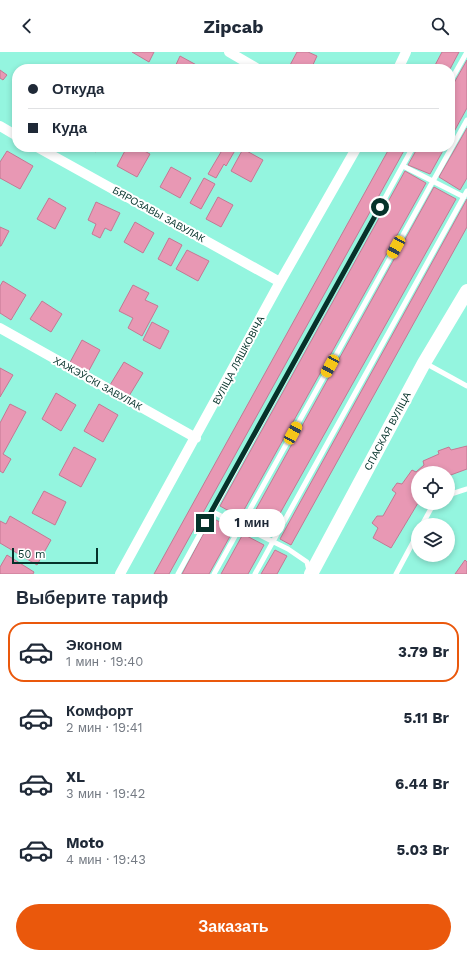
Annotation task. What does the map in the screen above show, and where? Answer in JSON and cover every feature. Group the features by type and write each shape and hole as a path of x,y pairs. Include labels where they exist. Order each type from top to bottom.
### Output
{"street":[{"path":"229,52 249,64"},
{"path":"400,64 406,52"},
{"path":"0,126 12,133"},
{"name":"БЯРОЗАВЫ ЗАВУЛАК","path":"46,152 280,282"},
{"name":"ВУЛІЦА ЛЯШКОВІЧА","path":"120,574 196,438 280,282 354,152"},
{"name":"СПАСКАЯ ВУЛІЦА","path":"310,574 424,363 467,291"},
{"name":"ХАЖЭЎСКІ ЗАВУЛАК","path":"0,328 196,438"}],"lane":[{"path":"455,73 467,52"},
{"path":"455,141 467,120"},
{"path":"178,574 211,511 410,152"},
{"path":"214,574 449,152"},
{"path":"403,166 433,180 464,198"},
{"path":"255,574 467,191"},
{"path":"424,363 467,386"},
{"path":"455,492 467,489"},
{"path":"211,511 273,542 308,562 310,574"},
{"path":"396,574 411,546"}],"building":[{"path":"132,52 154,52 149,62"},
{"path":"297,52 308,52 317,56 313,64 291,64"},
{"path":"442,52 459,52 453,64 436,64"},
{"path":"180,56 195,64 176,64"},
{"path":"467,60 467,108 455,130 455,81"},
{"path":"0,70 7,75 3,80 0,78"},
{"path":"467,128 467,178 460,190 439,177 453,152 455,152 455,149"},
{"path":"7,151 33,166 20,189 0,178 0,162"},
{"path":"124,152 146,152 150,154 137,177 117,166"},
{"path":"221,152 234,152 226,166 224,164 216,178 208,174"},
{"path":"241,152 248,152 263,160 251,182 231,171"},
{"path":"387,152 403,152 169,574 154,574"},
{"path":"415,152 442,152 430,174 408,165"},
{"path":"171,167 191,178 180,198 160,187"},
{"path":"405,171 426,183 240,517 220,506"},
{"path":"204,178 215,184 201,209 190,203"},
{"path":"434,187 456,199 269,533 249,522"},
{"path":"218,197 233,205 221,227 206,219"},
{"path":"49,198 66,208 55,229 37,219"},
{"path":"467,199 467,227 291,545 280,539"},
{"path":"96,202 120,213 111,231 105,228 100,238 92,234 96,224 88,220"},
{"path":"135,222 154,233 143,253 124,242"},
{"path":"0,227 9,231 1,246 0,246"},
{"path":"169,238 182,245 171,266 158,259"},
{"path":"187,250 209,261 198,281 176,269"},
{"path":"3,281 26,295 11,320 0,313 0,286"},
{"path":"133,285 149,293 145,300 158,306 142,336 128,328 133,318 119,311"},
{"path":"42,301 62,314 51,332 30,319"},
{"path":"152,322 169,331 160,349 143,340"},
{"path":"82,340 100,350 86,376 68,366"},
{"path":"124,362 143,373 129,396 110,385"},
{"path":"0,368 13,375 0,397"},
{"path":"56,393 76,405 61,431 42,419"},
{"path":"10,404 26,412 3,454 11,459 3,473 0,471 0,423"},
{"path":"99,404 118,415 103,442 84,431"},
{"path":"467,446 467,469 455,473 455,466 423,466 423,461 439,454 438,451 449,447 451,450"},
{"path":"74,447 96,459 81,487 59,475"},
{"path":"411,471 411,510 414,510 391,548 373,538 378,528 372,523 377,516 383,516 396,493 392,490 397,483 402,484"},
{"path":"44,491 66,502 55,525 32,513"},
{"path":"10,516 51,540 37,565 0,543 0,521 6,524"},
{"path":"212,518 234,529 209,574 182,574"},
{"path":"243,534 264,545 248,574 221,574"},
{"path":"275,550 287,556 277,574 261,574"},
{"path":"7,555 34,572 33,574 0,574 0,567"},
{"path":"465,560 467,562 467,574 455,574"}],"route":[{"path":"205,523 380,207"}]}
